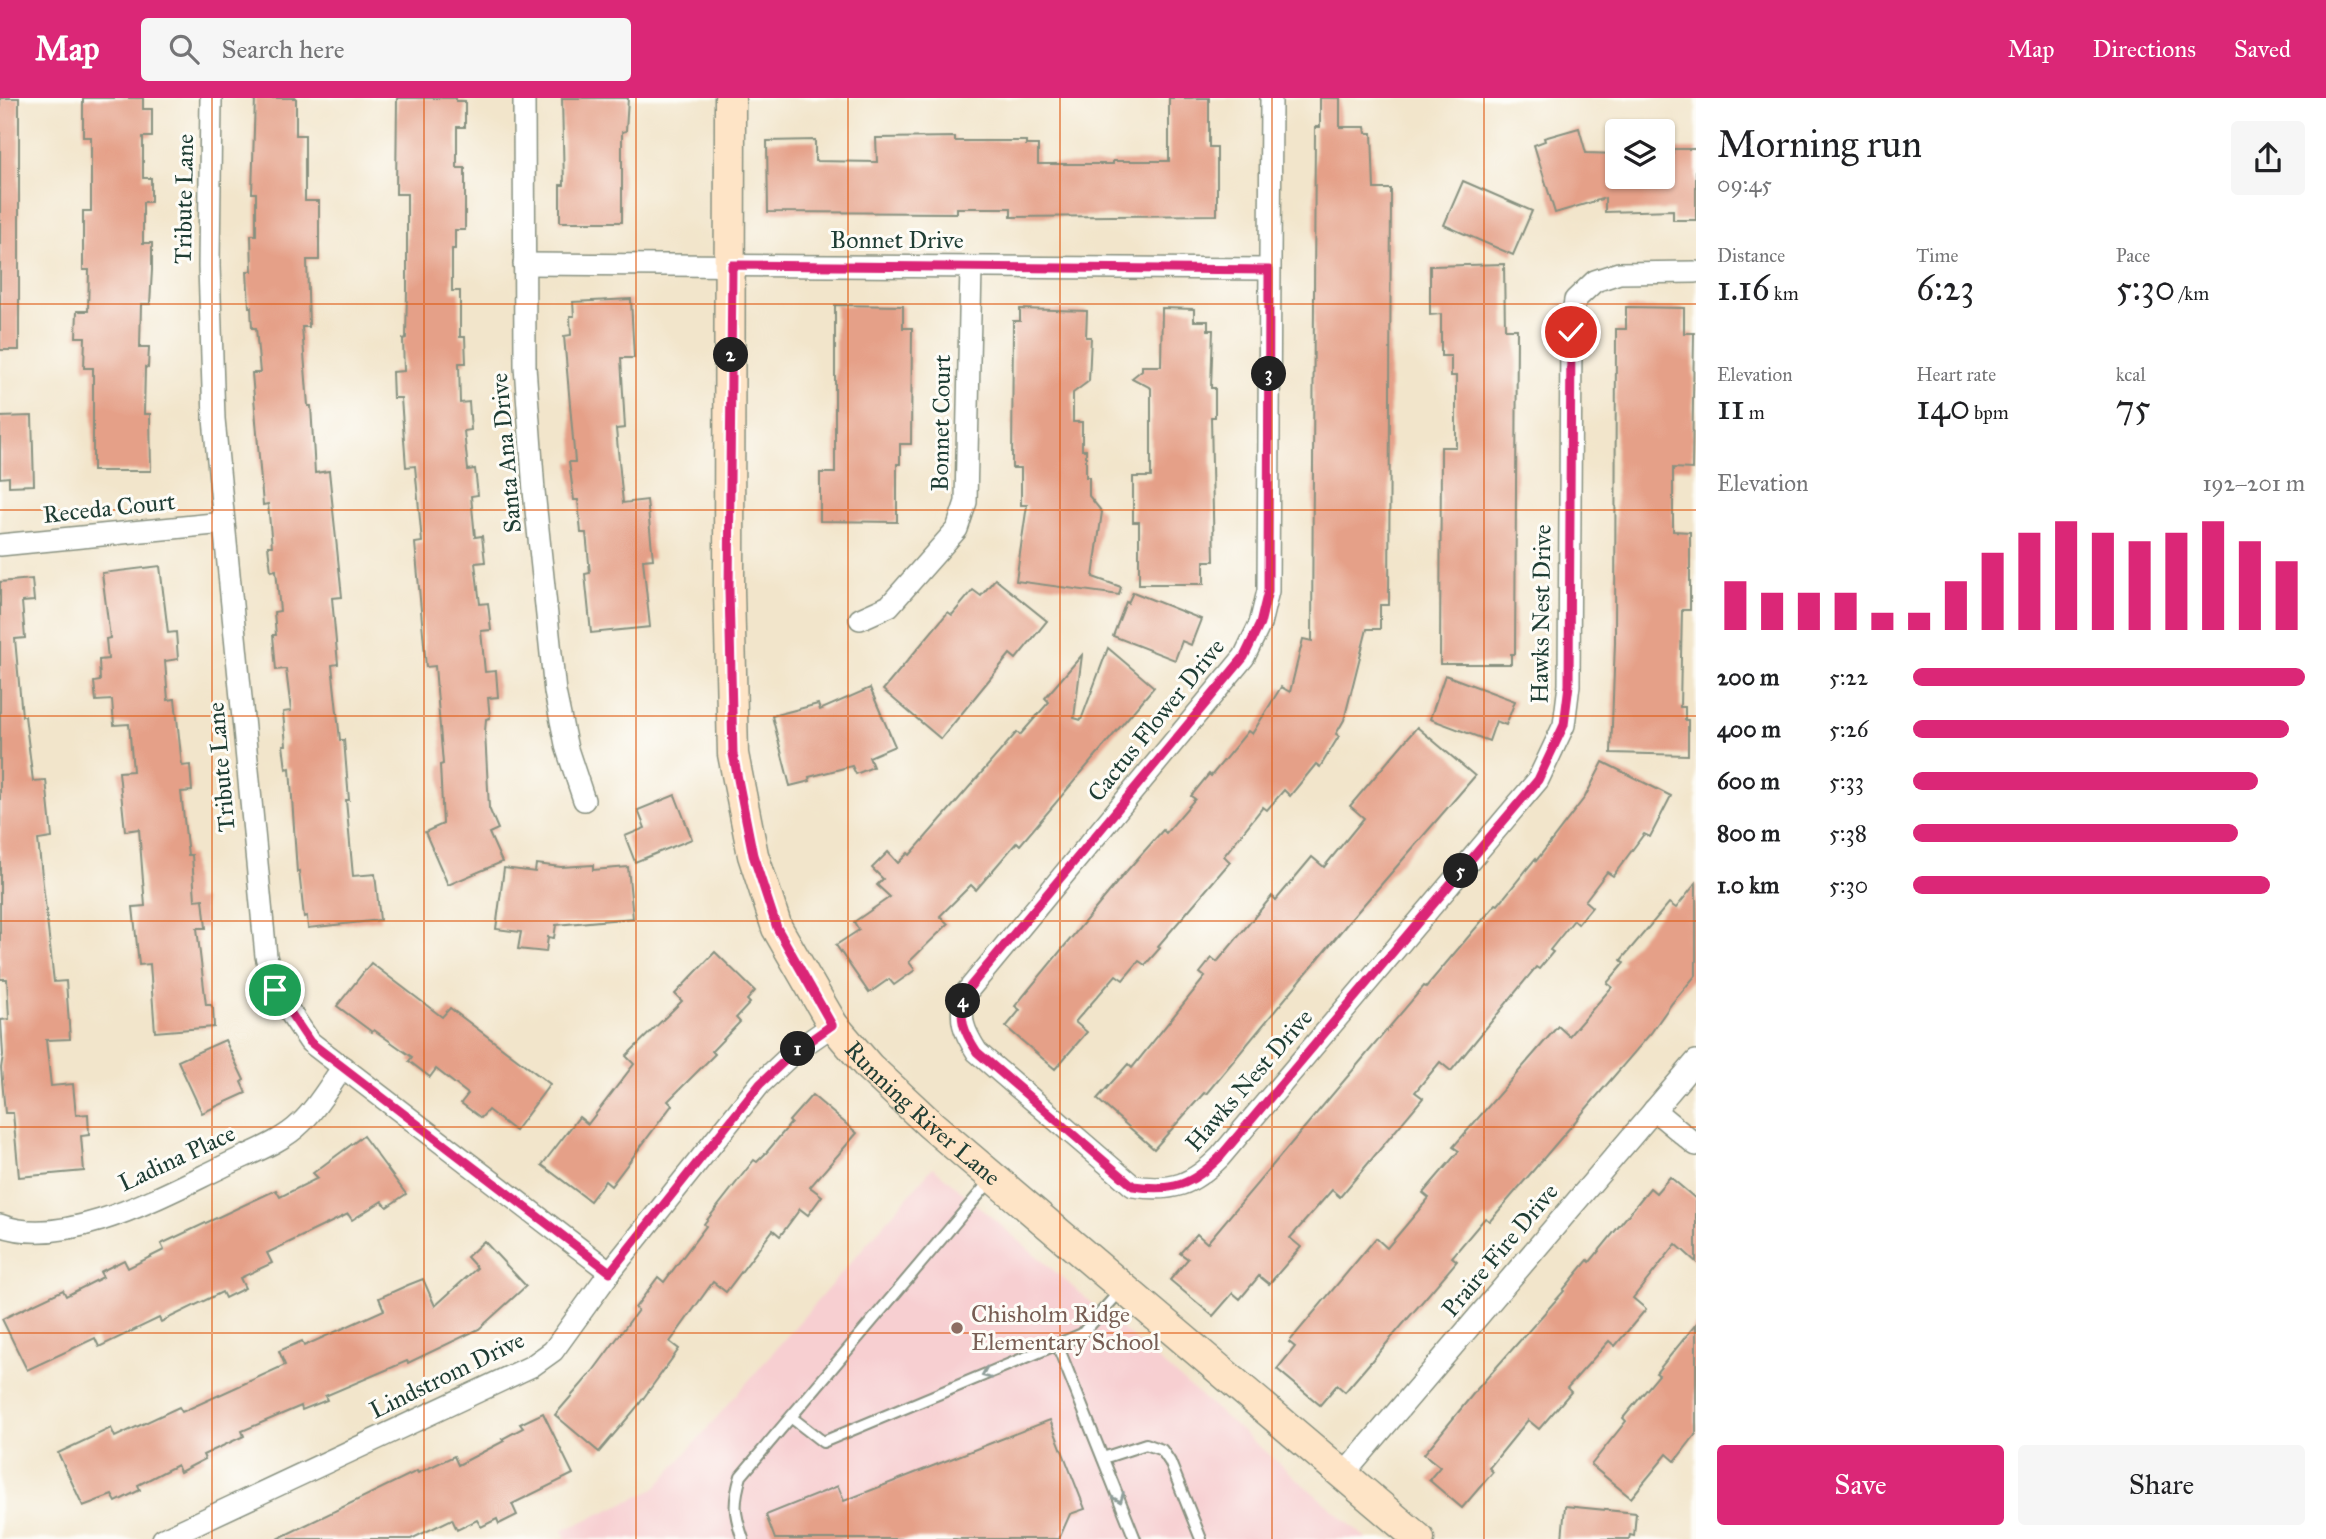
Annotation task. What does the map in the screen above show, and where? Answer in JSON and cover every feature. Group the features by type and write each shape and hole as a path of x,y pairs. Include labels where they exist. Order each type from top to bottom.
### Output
{"street":[{"name":"Tribute Lane","path":"211,98 209,266 214,419 266,956 275,990 310,1042 610,1272"},
{"name":"Santa Ana Drive","path":"524,98 527,394 555,692 567,749 584,800"},
{"name":"Running River Lane","path":"730,98 732,265 729,590 733,754 753,855 777,928 832,1025 869,1067 930,1124 1419,1539"},
{"name":"Cactus Flower Drive","path":"1055,1120 977,1052 964,1032 961,1012 964,994 1244,657 1260,624 1268,591 1271,98"},
{"name":"Bonnet Drive","path":"524,264 1269,270"},
{"name":"Bonnet Court","path":"860,619 889,606 957,529 966,502 971,267"},
{"name":"Hawks Nest Drive","path":"1055,1120 1133,1186 1156,1190 1179,1186 1202,1175 1538,780 1564,725 1569,685 1571,332 1575,300 1595,281 1619,273 1696,272"},
{"name":"Receda Court","path":"0,545 224,523"},
{"name":"Lindstrom Drive","path":"163,1539 532,1366 552,1351 610,1272 760,1084 794,1052 832,1025"},
{"name":"Praire Fire Drive","path":"1344,1474 1696,1061"},
{"name":"Ladina Place","path":"0,1225 18,1232 47,1232 132,1210 273,1142 301,1124 343,1067"},
{"path":"1654,1110 1696,1145"},
{"path":"205,1519 213,1539"}],"lane":[{"path":"743,1539 734,1516 734,1496 741,1476 993,1177"},
{"path":"792,1418 823,1442 1082,1334 1123,1287"},
{"path":"1057,1344 1135,1539"},
{"path":"1103,1458 1146,1444 1162,1450 1170,1462 1201,1539"}],"shaded area":[{"name":"Chisholm Ridge Elementary School","path":"933,1167 1367,1539 566,1539 562,1531 655,1489"}],"building":[{"path":"0,98 19,98 19,350 0,350"},
{"path":"83,98 143,98 143,109 152,109 152,137 143,137 143,178 151,178 151,202 143,202 143,243 152,243 152,270 150,304 141,304 140,347 149,347 148,368 145,367 144,414 150,414 151,471 93,471 93,368 84,368 85,337 76,337 77,311 88,311 89,270 83,270 83,211 91,211 91,137 83,137"},
{"path":"255,98 296,98 296,135 305,135 305,201 319,201 319,260 307,260 309,327 302,327 308,406 311,406 315,473 329,471 342,597 332,598 338,664 332,665 340,740 344,740 353,876 375,874 380,920 308,928 307,916 304,917 299,871 297,872 290,768 286,769 283,745 286,745 283,712 291,711 286,669 276,670 274,612 280,611 276,570 271,571 268,546 272,546 268,504 263,505 252,373 260,373 256,328 252,328 249,307 247,271 252,271 251,235 256,235 256,193 252,193"},
{"path":"397,98 456,98 456,101 465,101 465,127 457,127 457,168 465,168 465,230 455,230 452,291 460,291 460,337 465,337 466,363 459,363 460,403 469,402 471,430 464,431 468,470 475,469 478,495 471,496 475,537 482,536 485,562 475,563 480,604 488,603 491,630 481,631 485,672 496,671 498,697 488,698 490,718 486,719 485,732 489,808 498,829 489,833 502,862 448,885 425,832 443,824 440,765 443,764 435,666 426,667 415,543 422,542 415,466 406,467 401,398 393,398 392,372 404,371 403,339 406,338 407,291 407,194 396,194"},
{"path":"562,98 628,98 626,131 622,132 622,222 560,222 560,185 564,185"},
{"path":"1169,98 1209,98 1209,147 1217,147 1217,215 1011,217 1011,208 957,208 957,213 768,212 767,141 815,140 815,161 877,162 876,138 955,137 955,141 1026,141 1026,145 1038,145 1038,164 1169,161"},
{"path":"1320,98 1340,98 1340,127 1365,127 1366,133 1372,133 1374,189 1391,189 1389,605 1380,605 1380,629 1367,629 1344,720 1336,734 1339,736 1320,767 1316,764 1290,796 1284,790 1267,810 1263,807 1224,856 1230,862 1158,946 1160,948 1145,965 1139,961 1123,980 1116,975 1075,1022 1087,1032 1055,1069 1006,1027 1020,1010 1015,1006 1124,874 1163,830 1166,833 1195,799 1191,796 1209,774 1211,776 1248,731 1252,734 1281,687 1290,692 1303,639 1312,641 1315,127 1320,127"},
{"path":"1579,128 1586,153 1605,154 1605,189 1675,189 1675,149 1696,149 1696,220 1673,220 1673,210 1605,212 1605,198 1555,213 1534,145 1545,141 1544,138"},
{"path":"1463,181 1532,211 1513,255 1444,225"},
{"path":"1504,264 1505,329 1517,329 1515,654 1511,654 1511,664 1440,664 1441,447 1456,447 1456,376 1451,376 1451,356 1441,356 1441,314 1430,315 1430,266"},
{"path":"631,299 634,358 621,358 625,428 616,429 623,503 647,500 653,559 643,560 650,627 591,633 585,574 590,573 586,533 581,533 578,500 574,500 569,462 575,462 564,336 571,335 570,316 574,316 573,302"},
{"path":"835,305 903,306 903,328 912,328 911,444 900,444 900,464 897,464 897,522 820,521 820,473 835,473"},
{"path":"1626,307 1684,308 1684,333 1694,333 1692,469 1673,468 1673,531 1690,532 1690,610 1682,610 1680,707 1685,707 1685,720 1688,720 1688,755 1611,753 1615,643 1616,329 1626,329"},
{"path":"1162,308 1194,309 1194,321 1208,321 1208,330 1213,330 1211,388 1215,388 1215,417 1211,417 1214,561 1204,561 1204,584 1139,584 1139,522 1133,522 1133,477 1151,477 1151,388 1132,378 1142,370 1142,366 1161,366"},
{"path":"1020,309 1087,311 1086,337 1091,337 1089,381 1073,393 1073,422 1082,422 1082,450 1086,450 1089,496 1102,512 1093,577 1121,587 1119,595 1016,581 1027,505 1021,505 1021,468 1012,468 1013,321 1020,321"},
{"path":"32,416 34,485 9,486 9,477 0,478 0,417"},
{"path":"160,566 168,633 176,632 178,659 165,661 168,700 175,699 182,766 190,765 192,791 181,792 188,855 192,855 195,900 203,899 206,928 197,928 206,1005 213,1008 214,1027 155,1032 150,964 139,965 133,907 145,906 139,829 125,831 119,772 133,771 129,724 114,725 112,700 96,701 94,682 100,681 99,660 108,659 106,639 110,638 102,573"},
{"path":"32,579 34,601 22,602 25,638 15,639 22,716 25,716 33,781 46,780 52,838 38,840 54,982 66,981 70,1039 46,1040 51,1086 73,1084 76,1115 88,1114 89,1135 81,1136 84,1171 19,1177 13,1113 5,1113 1,1068 1,1020 9,1019 7,979 0,979 0,582"},
{"path":"995,579 1047,621 1016,659 1010,654 941,739 883,690 948,612 952,615 973,590 981,596"},
{"path":"1133,592 1201,619 1191,645 1182,641 1175,660 1113,636 1126,602 1128,603"},
{"path":"1108,648 1154,687 1020,845 1017,842 976,890 971,885 940,916 948,924 909,962 915,970 894,985 889,979 869,993 836,945 859,930 854,922 890,897 877,885 883,879 872,868 888,852 898,863 908,853 910,855 1017,732 1020,735 1049,702 1045,698 1082,655 1074,718 1081,720"},
{"path":"1445,675 1515,701 1506,725 1496,721 1489,741 1430,719"},
{"path":"870,688 895,746 869,757 873,767 856,774 852,766 809,777 810,781 790,786 772,716 818,704 820,710"},
{"path":"1417,727 1475,776 1347,924 1206,1094 1204,1093 1154,1149 1097,1099 1128,1064 1132,1068 1205,977 1200,973 1212,958 1217,962 1272,896 1276,900 1312,857 1324,867 1364,818 1350,806"},
{"path":"1603,762 1671,796 1650,837 1644,834 1613,876 1607,872 1585,901 1592,907 1578,924 1574,920 1550,950 1553,952 1539,969 1536,967 1451,1071 1440,1062 1415,1092 1423,1098 1340,1197 1332,1190 1290,1238 1301,1247 1269,1284 1259,1276 1240,1299 1233,1293 1213,1316 1170,1280 1188,1259 1180,1253 1197,1234 1207,1243 1424,986 1426,987 1496,904 1498,905 1535,859 1536,861 1585,797"},
{"path":"675,795 692,839 635,862 625,836 645,828 638,810"},
{"path":"536,864 561,867 593,865 593,870 628,867 633,918 556,925 554,938 548,937 546,952 518,949 521,932 496,929 504,868 535,872"},
{"path":"1696,883 1696,975 1651,1033 1490,1221 1485,1218 1452,1257 1457,1261 1345,1392 1337,1385 1320,1405 1277,1369 1295,1347 1289,1342 1376,1238 1387,1248 1429,1198 1423,1193 1459,1151 1453,1147 1558,1026 1569,1036 1612,987 1607,983 1624,963 1621,960 1669,903 1676,908"},
{"path":"715,952 755,991 747,1000 750,1003 736,1018 740,1022 712,1051 715,1054 668,1101 672,1105 611,1186 605,1181 590,1201 542,1165 579,1117 588,1124 634,1064 626,1056 682,1001 675,994"},
{"path":"371,963 442,1017 450,1008 550,1084 515,1131 488,1110 481,1118 461,1103 468,1094 436,1069 430,1077 409,1061 412,1057 337,1006"},
{"path":"225,1040 244,1080 241,1082 246,1093 202,1113 178,1061"},
{"path":"812,1095 857,1133 810,1187 822,1196 808,1215 800,1209 780,1236 773,1230 726,1292 713,1282 670,1342 679,1349 637,1407 599,1452 555,1415 593,1371 638,1310 635,1308 658,1277 664,1282 706,1226 704,1224 754,1160 757,1162 766,1153"},
{"path":"363,1136 406,1194 387,1207 382,1201 352,1220 348,1214 267,1253 272,1263 240,1278 245,1288 225,1298 222,1292 161,1322 159,1318 99,1347 95,1338 27,1370 2,1319 63,1290 66,1296 103,1277 100,1272 124,1260 128,1268 164,1250 161,1244 276,1190 280,1197 318,1178 313,1173"},
{"path":"1670,1177 1696,1199 1696,1262 1676,1244 1633,1298 1646,1309 1615,1346 1609,1341 1567,1388 1571,1392 1539,1429 1528,1420 1489,1468 1493,1472 1462,1508 1429,1480 1440,1467 1424,1454 1588,1260 1590,1262 1650,1188 1656,1193"},
{"path":"484,1241 526,1286 479,1329 408,1363 407,1361 325,1396 327,1400 302,1410 301,1406 242,1431 244,1436 203,1455 205,1459 180,1472 177,1465 138,1485 140,1490 116,1502 112,1495 83,1506 58,1453 111,1428 115,1437 179,1407 182,1412 285,1365 279,1351 302,1341 304,1346 384,1310 379,1298 423,1279 435,1306 477,1268 467,1257"},
{"path":"1696,1324 1696,1434 1675,1461 1667,1454 1631,1498 1591,1465 1626,1421 1623,1418 1659,1375 1656,1373"},
{"path":"543,1413 573,1474 512,1504 517,1515 499,1524 497,1519 481,1527 477,1520 457,1530 452,1519 411,1539 277,1539 417,1471 418,1473 454,1456 458,1465 504,1441 502,1439 523,1428 520,1424"},
{"path":"1050,1420 1085,1509 1070,1514 1059,1539 775,1539 766,1515 838,1486 844,1501"},
{"path":"1565,1506 1636,1513 1634,1536 1630,1535 1629,1539 1562,1539"}],"place":[{"name":"Chisholm Ridge Elementary School","path":"957,1328"}],"route":[{"path":"275,990 310,1042 610,1272 760,1084 794,1052 832,1025 777,928 753,855 733,754 729,590 732,265 1269,270 1268,591 1260,624 1244,657 964,994 961,1012 964,1032 977,1052 1133,1186 1156,1190 1179,1186 1202,1175 1538,780 1553,752 1564,725 1569,685 1571,332"}]}
